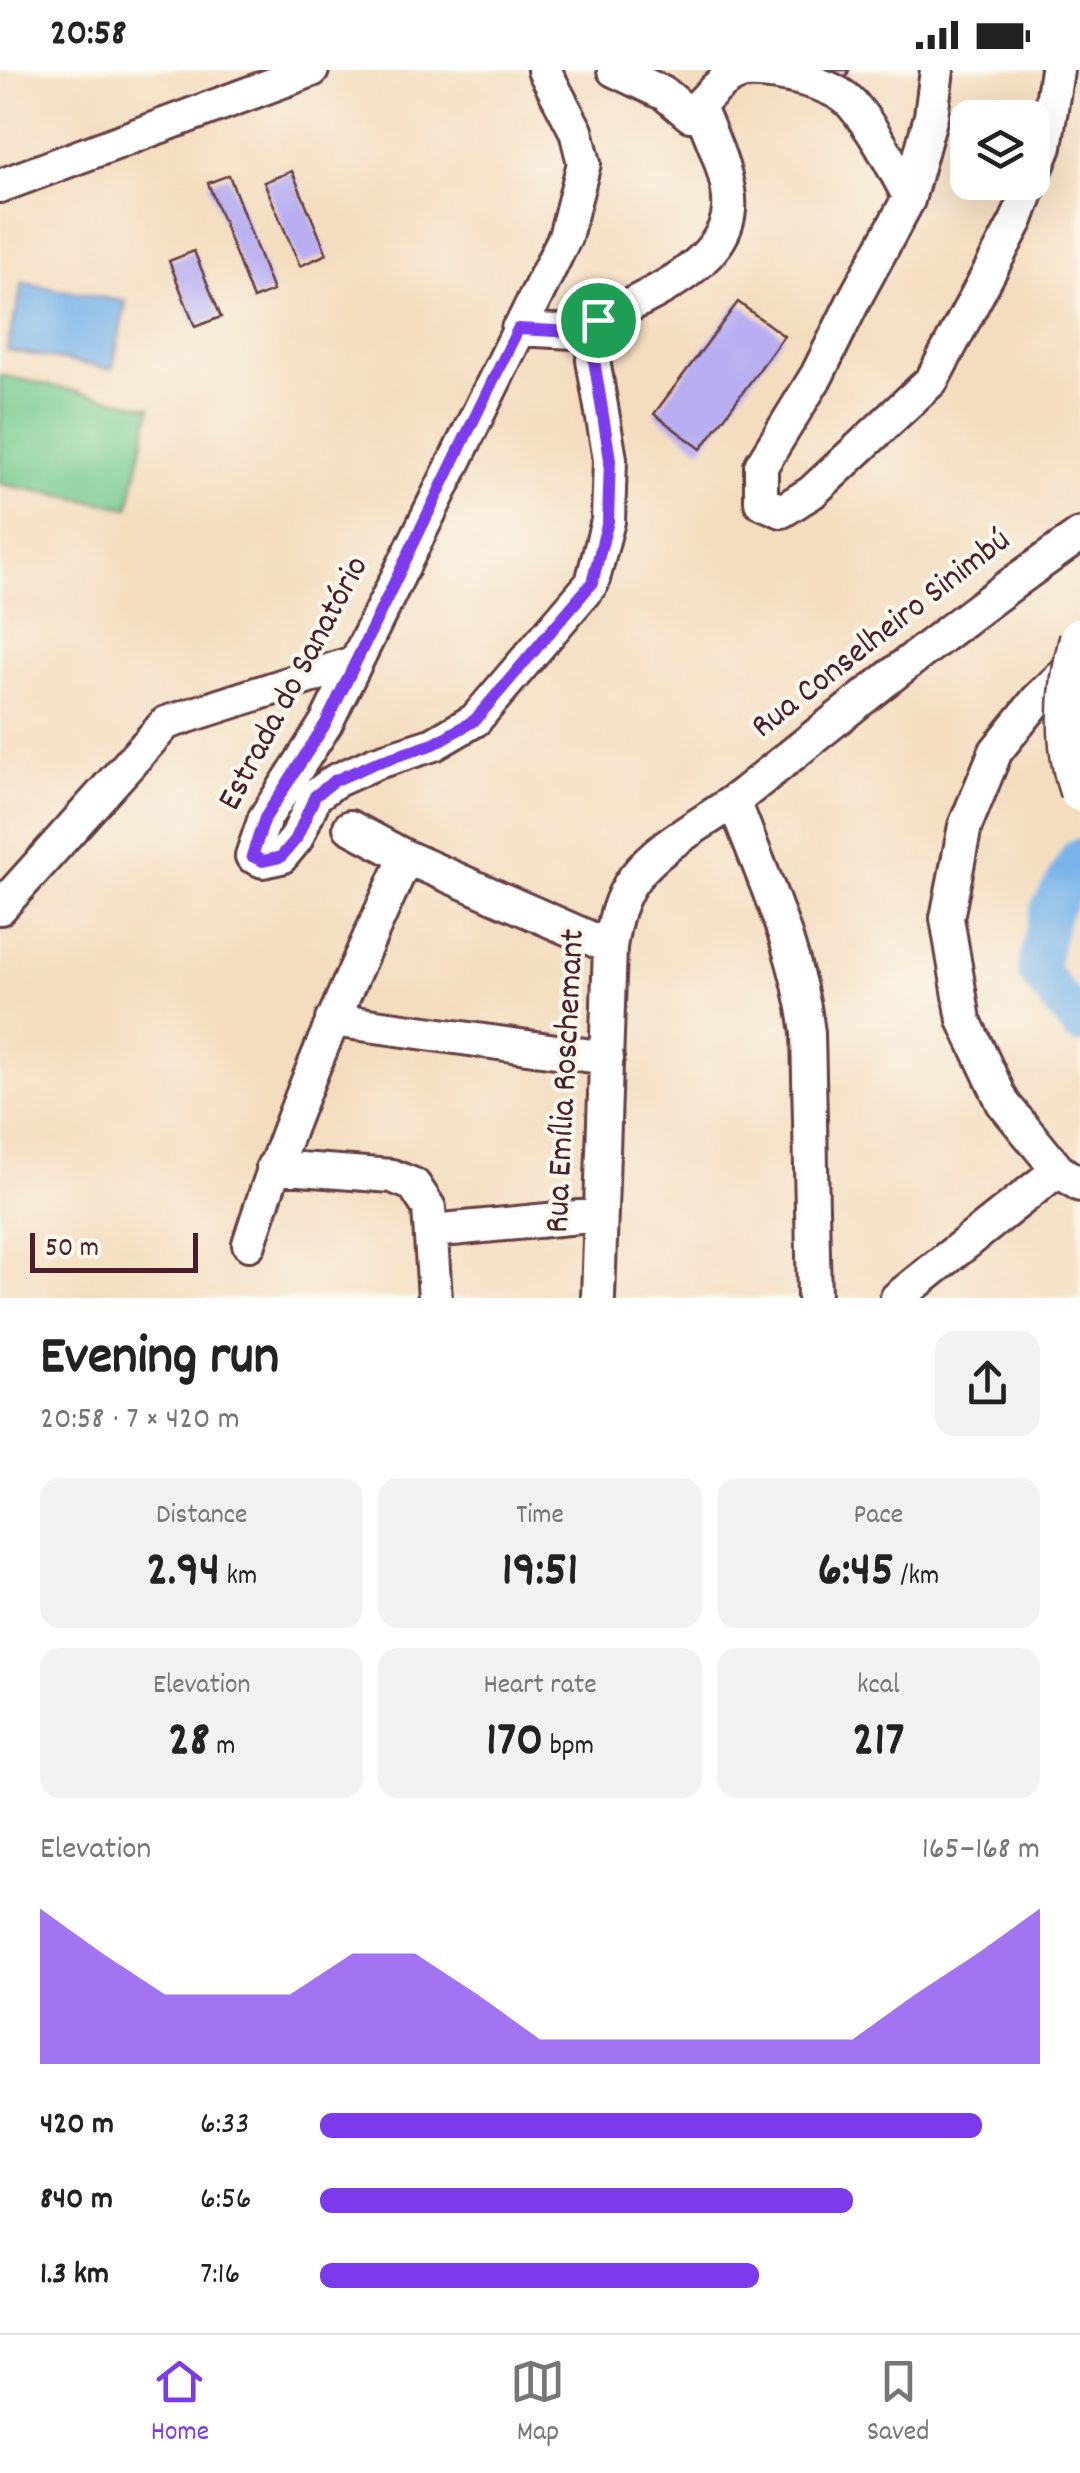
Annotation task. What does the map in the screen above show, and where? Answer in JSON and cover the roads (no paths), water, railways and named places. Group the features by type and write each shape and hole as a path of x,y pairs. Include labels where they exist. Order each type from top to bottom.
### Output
{"main road":[{"path":"1080,639 1070,677 1068,730 1080,791"}],"street":[{"path":"0,186 312,70"},
{"name":"Estrada do Sanatório","path":"544,70 576,131 584,162 565,237 326,723 265,818 252,856 263,861 281,857 296,839 315,796 334,781 434,744 475,720 592,583 608,521 610,459 594,360 598,320"},
{"path":"614,70 665,94 690,115 712,90 742,72 777,71 810,80 849,100 878,139 909,196"},
{"path":"937,70 932,116 909,196 817,375 761,466 761,502 782,511 812,492 932,380 1025,200"},
{"path":"1050,115 1057,70"},
{"path":"518,329 574,332 674,282 714,250 729,210 720,158 698,107"},
{"name":"Rua Conselheiro Sinimbú","path":"734,801 983,603 1080,535"},
{"path":"897,1298 1069,1177 1003,1103 964,1020 947,918 965,826 996,751 1038,700 1080,659"},
{"path":"0,908 166,723 356,662"},
{"path":"734,801 796,963 803,993 808,1033 814,1298"},
{"name":"Rua Emília Roschemant","path":"598,1298 610,948 615,915 637,874 652,859 734,801"},
{"path":"350,827 610,948"},
{"path":"249,1244 273,1166 332,1020 406,856"},
{"path":"332,1020 608,1058"},
{"path":"273,1166 392,1176 414,1185 429,1208 435,1298"},
{"path":"432,1230 600,1215"}],"water":[{"path":"23,283 126,302 112,369 7,350"}],"waterway":[{"path":"1080,858 1050,911 1037,971 1080,1024"}]}
